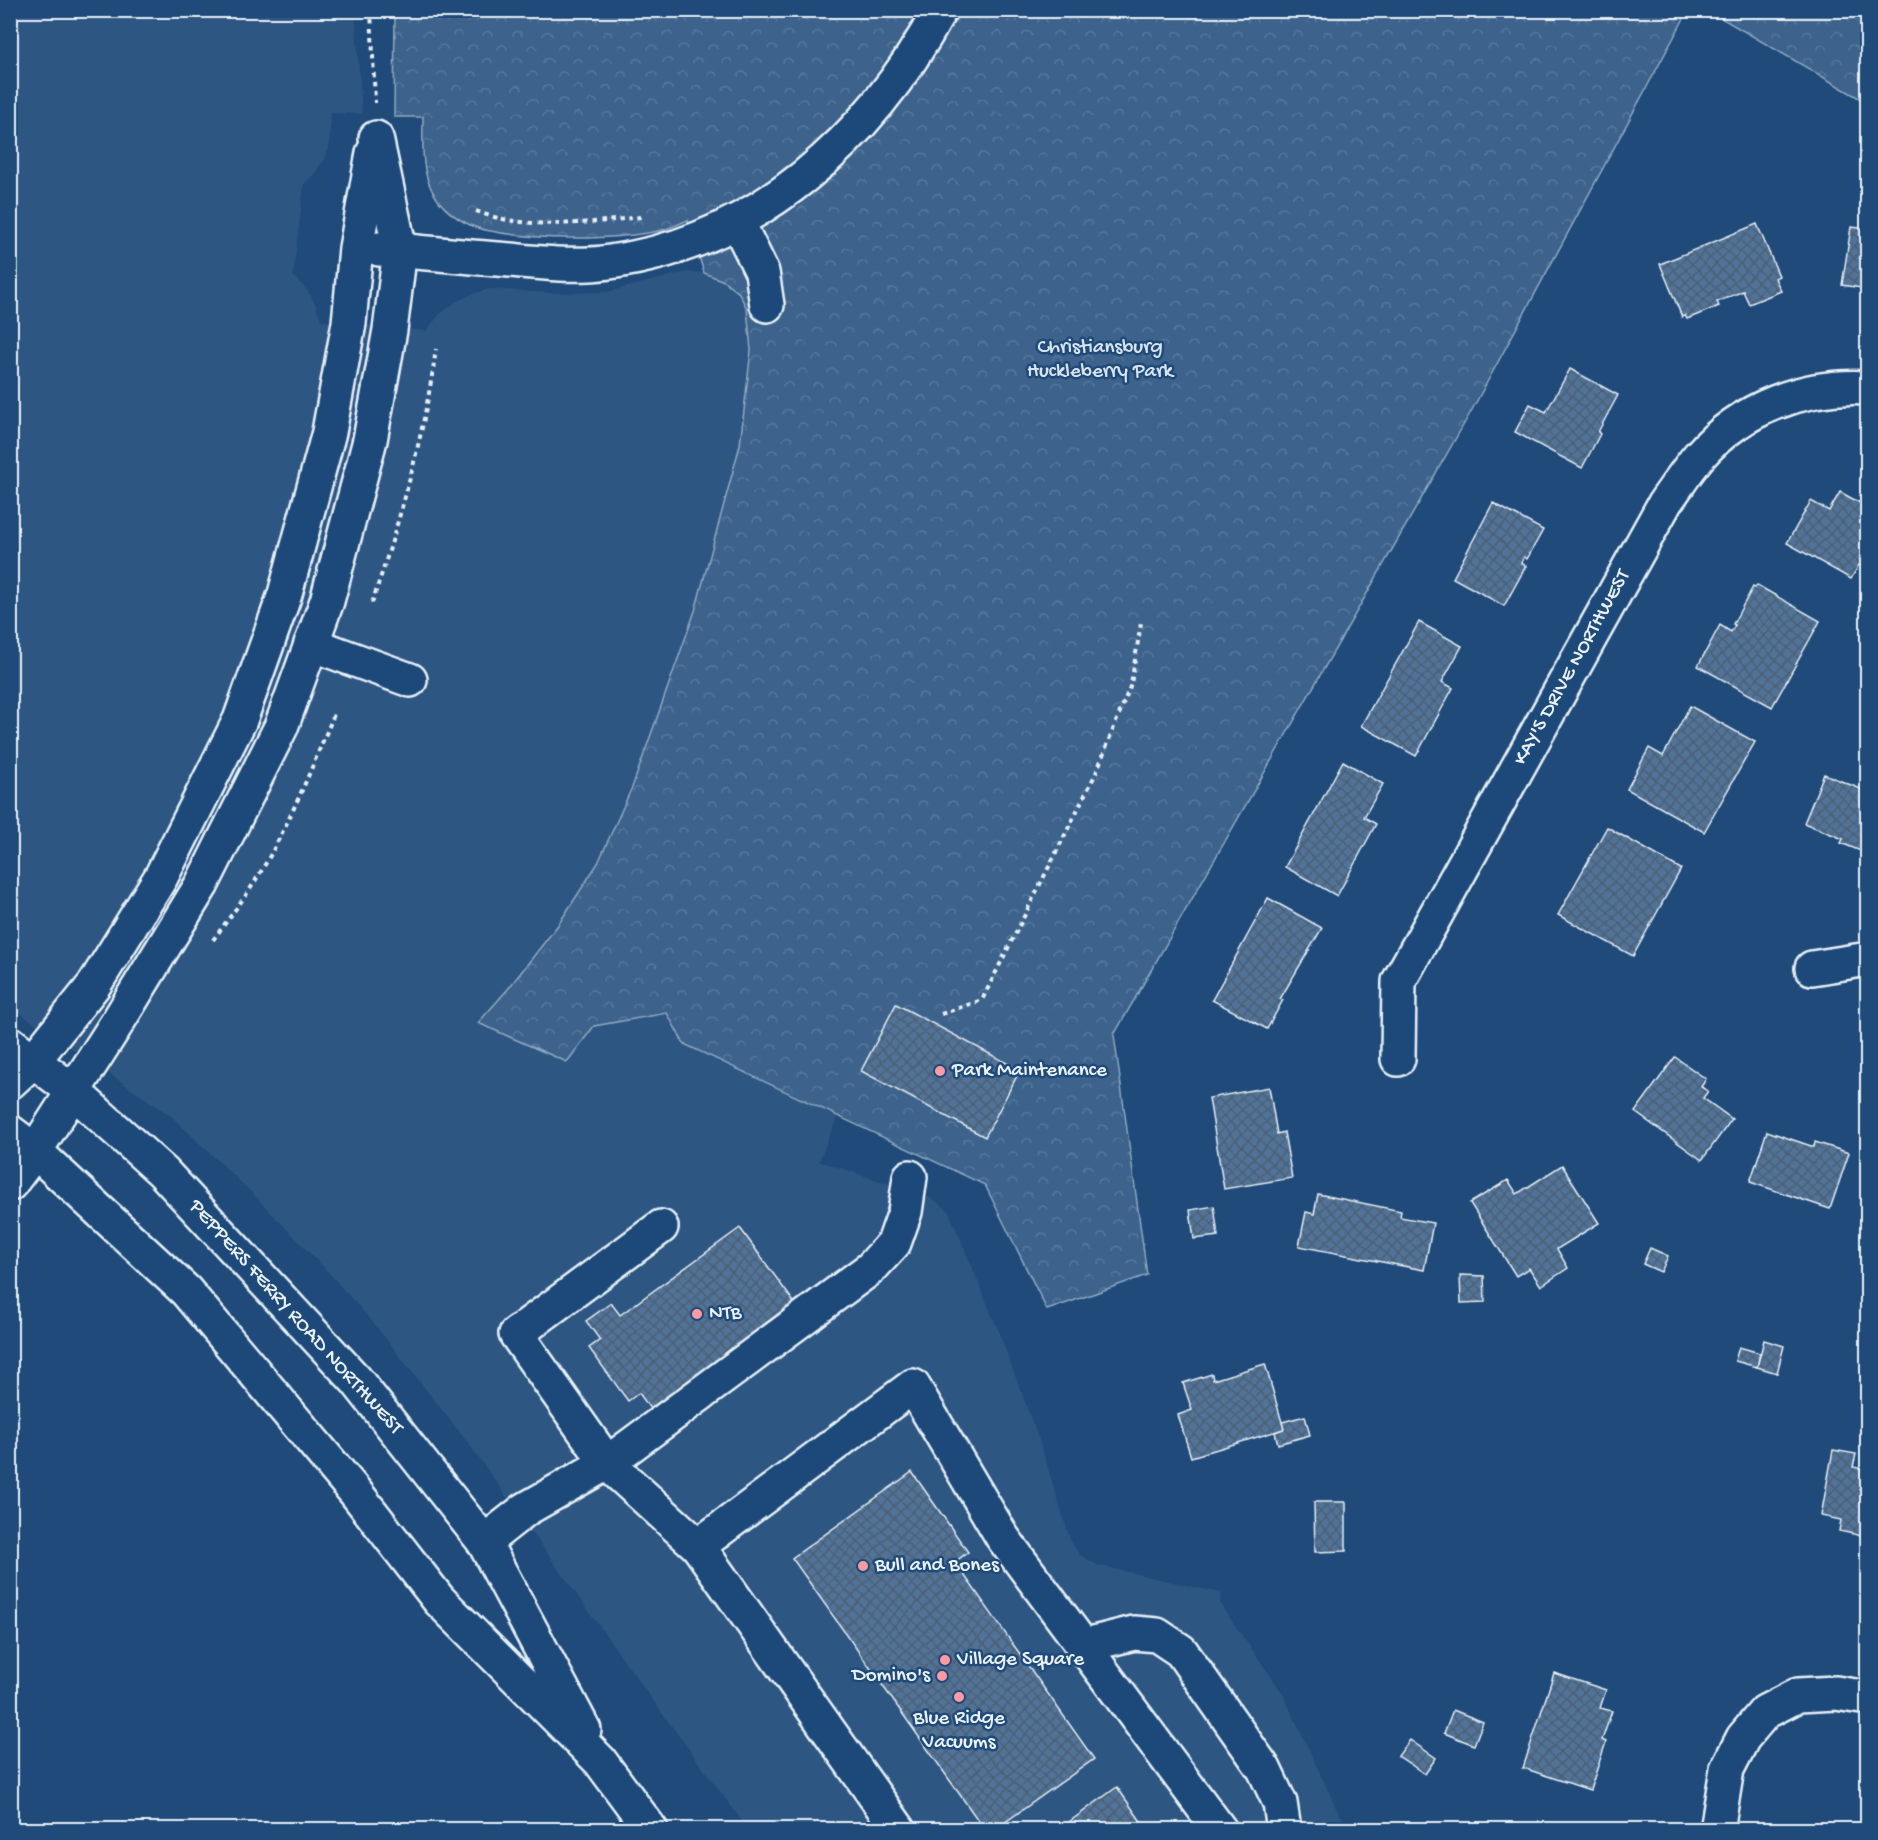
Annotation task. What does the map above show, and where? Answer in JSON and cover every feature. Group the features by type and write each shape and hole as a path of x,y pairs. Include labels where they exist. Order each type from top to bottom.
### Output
{"street":[{"path":"356,248 553,264 609,263 662,252 712,234 770,202 803,178 842,144 900,75 939,10"},
{"path":"10,1082 22,1051 94,985 161,877 240,720 285,594 329,432 349,323 356,248 376,138 400,250 390,330 370,440 327,601 281,727 202,884 73,1091 23,1141 10,1184"},
{"path":"737,221 762,272 767,305"},
{"name":"KAY'S DRIVE NORTHWEST","path":"1398,1059 1399,981 1666,501 1699,456 1732,425 1774,402 1820,390 1868,388"},
{"path":"311,644 410,681"},
{"path":"1812,968 1868,958"},
{"name":"PEPPERS FERRY ROAD NORTHWEST","path":"22,1051 73,1091 163,1172 356,1380 484,1542 600,1761"},
{"name":"PEPPERS FERRY ROAD NORTHWEST","path":"23,1141 186,1291 356,1492 439,1600 600,1761 651,1830"},
{"path":"484,1542 526,1509 607,1463 871,1268 894,1243 905,1212 910,1177"},
{"path":"661,1227 516,1334 607,1463 698,1546 899,1830"},
{"path":"698,1546 913,1386 1003,1538 1220,1830"},
{"path":"1082,1646 1134,1633 1157,1635 1181,1651 1264,1769 1280,1803 1284,1830"},
{"path":"1717,1830 1727,1769 1743,1738 1765,1712 1798,1695 1836,1693 1868,1698"}],"path":[{"path":"371,10 375,104"},
{"path":"476,211 491,217 528,222 600,221 646,216"},
{"path":"372,603 406,497 429,395 435,349"},
{"path":"941,1014 982,1000 1003,960 1096,774 1131,684 1141,623"},
{"path":"207,947 247,894 278,838 334,712"}],"shaded area":[{"path":"10,11 355,11 362,114 331,113 329,149 317,171 304,184 293,276 307,290 321,320 426,331 439,315 454,303 489,289 549,293 607,292 687,272 704,273 724,280 739,293 747,309 751,351 740,445 695,611 633,785 598,863 558,925 478,1023 594,1026 667,1013 684,1044 838,1116 819,1161 920,1194 933,1199 948,1210 999,1332 1039,1440 1071,1542 1080,1555 1097,1565 1221,1593 1220,1604 1282,1692 1338,1812 1350,1829 748,1829 468,1443 375,1325 328,1272 253,1194 171,1116 11,1007"}],"green space":[{"name":"Christiansburg Huckleberry Park","path":"395,11 1688,11 1472,410 1114,1035 1147,1275 1047,1310 985,1185 684,1044 667,1013 594,1026 567,1062 478,1023 558,925 598,863 633,785 695,611 740,445 751,350 747,309 739,293 724,281 704,273 688,220 662,230 639,234 595,238 526,236 478,228 457,218 445,208 436,197 427,179 423,149 423,117 394,117"},
{"path":"1709,11 1867,11 1867,102 1859,98"}],"building":[{"path":"1757,224 1779,276 1775,278 1781,291 1749,304 1743,291 1717,302 1719,306 1687,319 1685,315 1682,317 1660,264"},
{"path":"1851,227 1868,229 1868,289 1842,285"},
{"path":"1570,369 1618,395 1582,468 1515,432 1530,404 1546,412"},
{"path":"1840,492 1862,504 1868,497 1868,569 1859,565 1851,579 1787,543 1811,501 1829,511"},
{"path":"1493,503 1543,530 1527,559 1524,557 1521,563 1526,566 1504,606 1453,578"},
{"path":"1757,585 1820,621 1772,707 1698,666 1720,625 1731,632 1753,587"},
{"path":"1419,622 1462,646 1442,682 1453,688 1416,756 1361,726"},
{"path":"1690,706 1755,742 1704,832 1627,789 1649,748 1663,756"},
{"path":"1343,761 1383,784 1364,817 1376,824 1337,896 1285,867"},
{"path":"1824,774 1868,792 1868,854 1841,843 1843,839 1804,823"},
{"path":"1607,827 1681,869 1633,956 1558,915"},
{"path":"1268,898 1322,928 1280,999 1283,1000 1267,1029 1212,1000"},
{"name":"Park Maintenance","path":"896,1004 1020,1070 985,1137 861,1071"},
{"path":"1675,1057 1706,1079 1701,1087 1708,1091 1703,1098 1732,1119 1702,1160 1635,1112"},
{"path":"1269,1087 1277,1134 1284,1132 1292,1178 1224,1189 1209,1098"},
{"path":"1767,1131 1814,1147 1815,1142 1849,1153 1830,1209 1750,1182"},
{"path":"1562,1165 1599,1223 1557,1249 1568,1268 1541,1286 1529,1268 1516,1276 1470,1203 1508,1180 1517,1194"},
{"path":"1318,1194 1401,1211 1400,1217 1433,1223 1424,1270 1299,1246 1306,1212 1314,1214"},
{"path":"1214,1206 1218,1236 1194,1239 1190,1210"},
{"path":"740,1228 796,1305 651,1410 639,1393 628,1401 589,1348 600,1340 586,1321 611,1303 620,1315"},
{"path":"1650,1248 1668,1256 1661,1272 1643,1264"},
{"path":"1460,1275 1484,1276 1485,1302 1461,1303"},
{"path":"1764,1340 1784,1346 1777,1373 1757,1367"},
{"path":"1739,1347 1760,1353 1757,1367 1735,1361"},
{"path":"1265,1364 1284,1429 1191,1457 1178,1415 1192,1410 1183,1383 1212,1374 1213,1380"},
{"path":"1305,1416 1310,1435 1278,1444 1275,1432 1284,1429 1282,1422"},
{"path":"1833,1450 1856,1454 1853,1467 1868,1470 1868,1537 1839,1531 1841,1520 1821,1516"},
{"name":"Village Square","path":"912,1472 968,1552 955,1562 1094,1759 1004,1823 1008,1830 985,1830 792,1558"},
{"path":"1314,1502 1346,1502 1346,1551 1315,1552"},
{"path":"1554,1673 1606,1690 1600,1708 1612,1711 1602,1740 1606,1742 1590,1790 1523,1768"},
{"path":"1453,1710 1483,1722 1474,1745 1444,1733"},
{"path":"1410,1740 1436,1758 1425,1774 1398,1756"},
{"path":"1117,1787 1147,1830 1058,1830"}],"place":[{"name":"Park Maintenance","path":"940,1071"},
{"name":"NTB","path":"697,1314"},
{"name":"Bull and Bones","path":"863,1566"},
{"name":"Village Square","path":"945,1660"},
{"name":"Domino's","path":"942,1676"},
{"name":"Blue Ridge Vacuums","path":"959,1697"}]}
